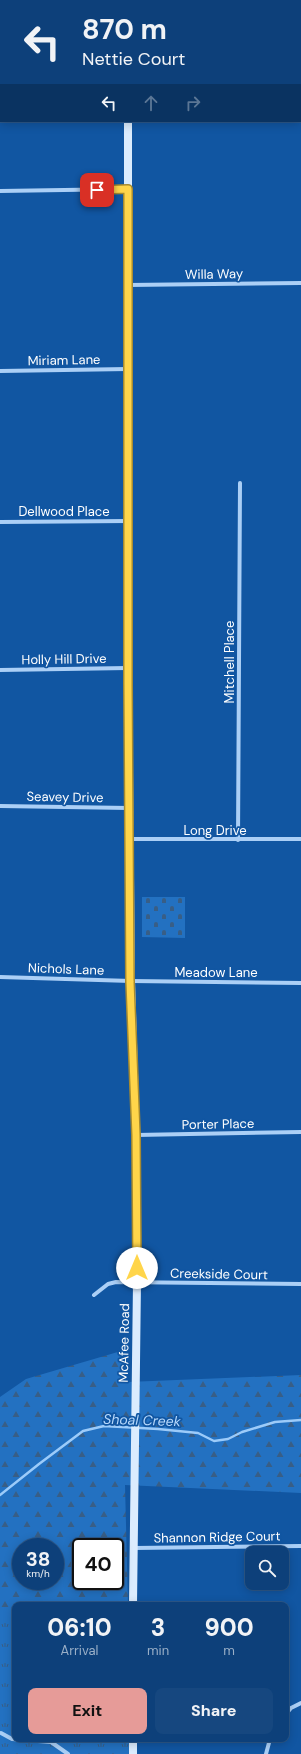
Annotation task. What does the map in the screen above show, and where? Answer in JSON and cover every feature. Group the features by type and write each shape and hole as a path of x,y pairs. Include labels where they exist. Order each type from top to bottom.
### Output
{"street":[{"name":"McAfee Road","path":"128,122 128,668 130,982 136,1135 137,1282 133,1602"},
{"path":"0,191 128,189"},
{"name":"Willa Way","path":"128,285 301,283"},
{"name":"Miriam Lane","path":"0,371 128,369"},
{"name":"Mitchell Place","path":"238,840 240,483"},
{"name":"Dellwood Place","path":"0,522 129,521"},
{"name":"Holly Hill Drive","path":"0,670 128,668"},
{"name":"Seavey Drive","path":"0,806 129,808"},
{"name":"Long Drive","path":"129,839 301,839"},
{"name":"Nichols Lane","path":"0,977 130,982"},
{"name":"Meadow Lane","path":"130,982 301,983"},
{"name":"Porter Place","path":"136,1135 301,1132"},
{"name":"Creekside Court","path":"94,1295 108,1284 116,1282 301,1284"},
{"name":"Shannon Ridge Court","path":"134,1548 301,1546"},
{"path":"289,1710 301,1703"},
{"path":"1,1733 12,1739"},
{"path":"51,1742 68,1754"},
{"path":"133,1742 133,1754"},
{"path":"266,1754 269,1742"}],"green space":[{"path":"142,897 185,897 185,938 142,937"},
{"path":"128,1349 128,1382 301,1375 301,1493 125,1485 128,1602 12,1602 12,1614 0,1614 0,1397 26,1379"},
{"path":"0,1614 12,1614 12,1742 129,1742 129,1754 0,1754"}],"waterway":[{"name":"Shoal Creek","path":"0,1495 83,1431 104,1426 158,1429 198,1433 214,1441 228,1439 242,1432 275,1422 301,1420"}],"route":[{"path":"97,190 128,189 128,684 130,982 136,1135 137,1268"}]}
